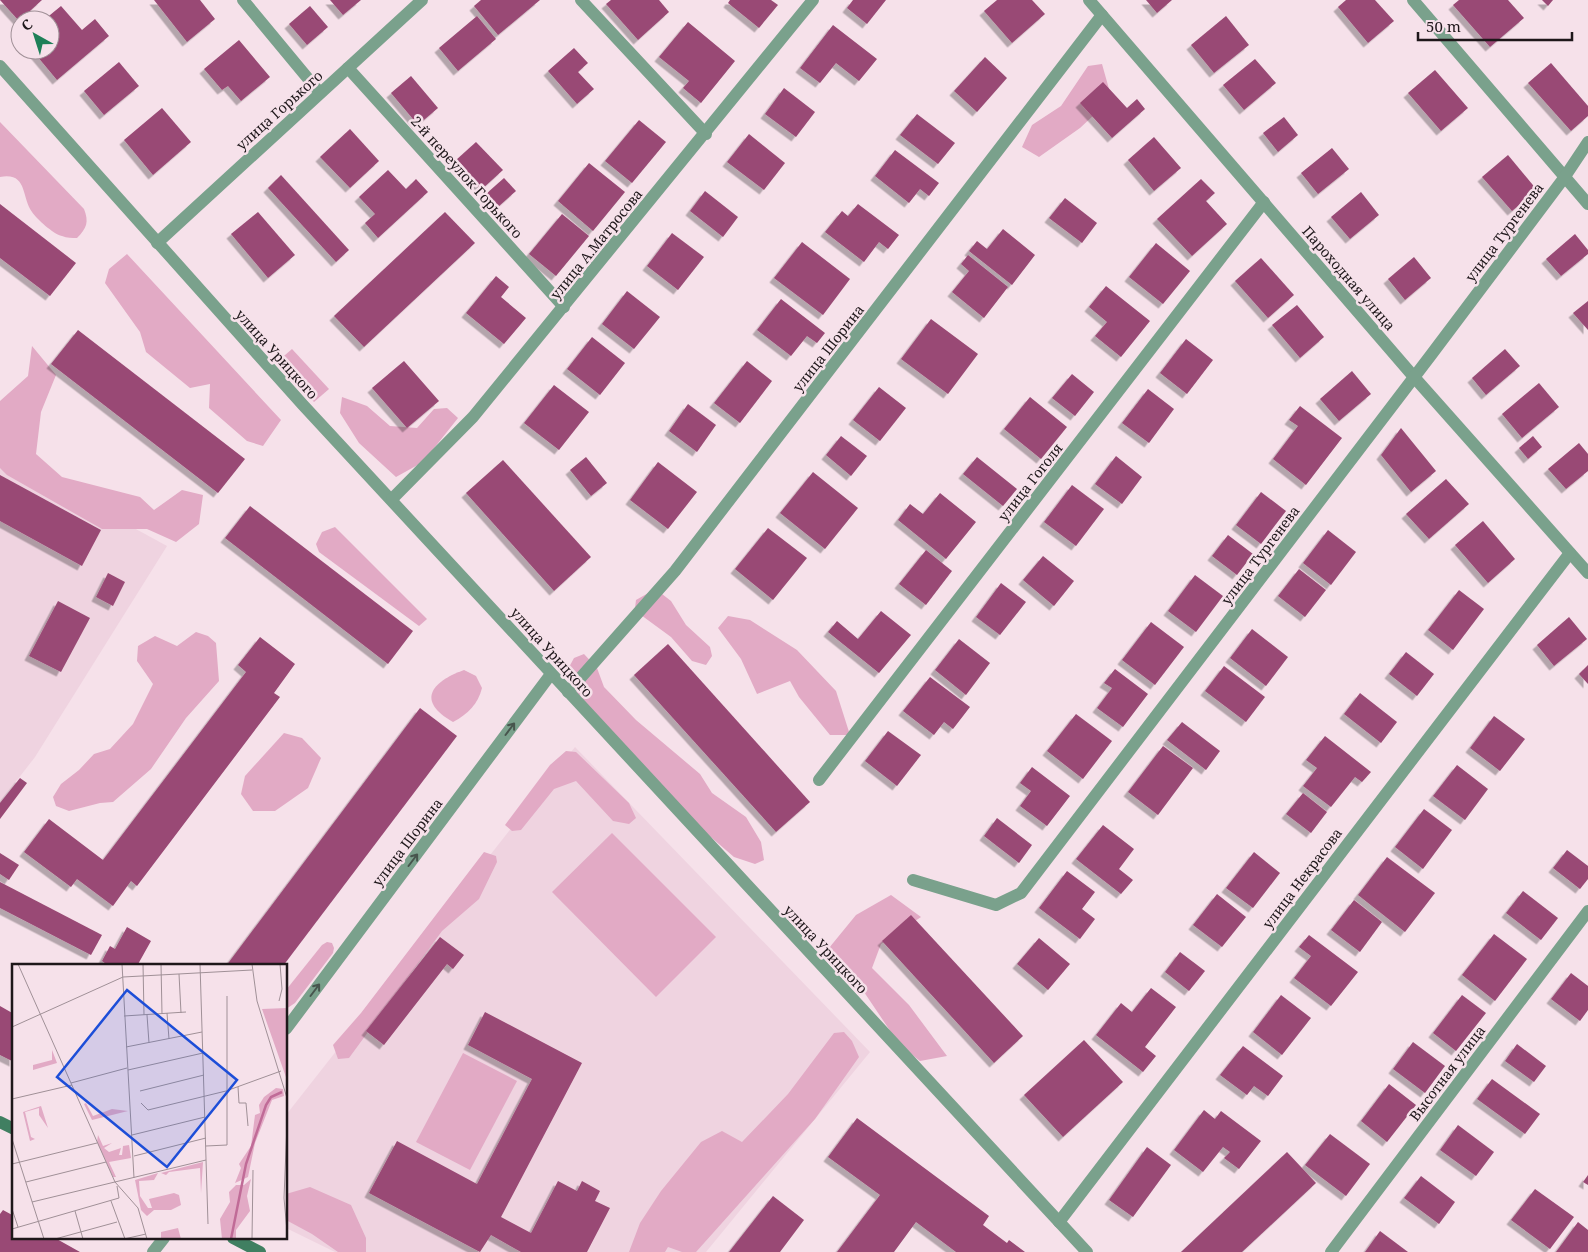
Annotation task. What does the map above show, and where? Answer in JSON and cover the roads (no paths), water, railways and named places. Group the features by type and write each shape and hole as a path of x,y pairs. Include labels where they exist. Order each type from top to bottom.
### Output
{"street":[{"path":"243,0 320,93"},
{"name":"улица Горького","path":"158,243 422,0"},
{"path":"581,0 706,134"},
{"name":"улица А.Матросова","path":"392,499 473,418 706,134 813,0"},
{"name":"Пароходная улица","path":"1089,0 1414,377 1588,573"},
{"path":"1413,0 1588,204"},
{"name":"улица Шорина","path":"568,692 675,571 1102,15"},
{"name":"улица Урицкого","path":"0,66 303,405 1087,1252"},
{"name":"2-й переулок Горького","path":"348,68 564,307"},
{"name":"улица Тургенева","path":"914,880 996,905 1022,893 1564,178 1588,142"},
{"name":"улица Гоголя","path":"819,780 1264,202"},
{"name":"улица Некрасова","path":"1059,1222 1570,553"},
{"name":"улица Шорина","path":"288,1026 551,674"},
{"name":"Высотная улица","path":"1330,1252 1588,911"},
{"path":"0,1122 12,1129"},
{"path":"154,1252 163,1240"},
{"path":"237,1240 260,1252"}]}
